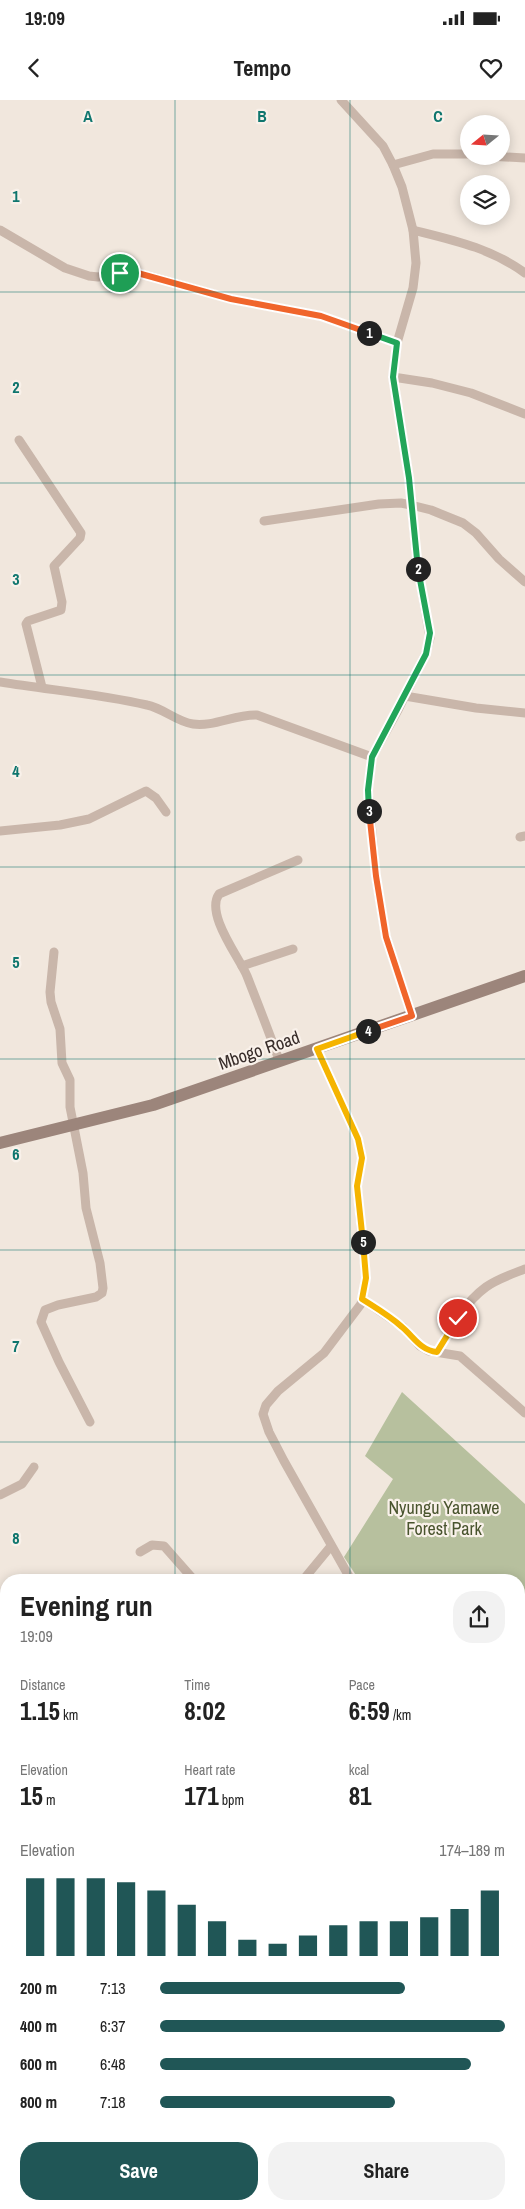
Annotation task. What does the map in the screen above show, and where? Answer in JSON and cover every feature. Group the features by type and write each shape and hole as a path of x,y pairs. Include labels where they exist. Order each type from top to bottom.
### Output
{"main road":[{"name":"Mbogo Road","path":"0,1143 153,1105 525,976"}],"street":[{"path":"341,100 382,146 393,164 402,187 413,230 416,263 414,278 397,343 393,377 409,478 417,562 430,638 426,654 372,757 368,790 376,876 386,937 412,1016"},
{"path":"393,164 433,154 460,154"},
{"path":"510,157 525,158"},
{"path":"0,230 65,268 89,276 98,277 134,272 231,299 321,316 397,343"},
{"path":"413,230 472,245 510,262 525,273"},
{"path":"393,377 432,383 471,393 525,414"},
{"path":"19,440 81,534 80,538 54,566 62,610 28,621 26,624 42,688"},
{"path":"264,521 379,504 401,503 411,505 432,510 464,524 476,533 498,560 525,582"},
{"path":"0,682 151,706 193,724 210,723 243,715 257,715 372,757"},
{"path":"404,696 476,708 525,713"},
{"path":"0,831 60,825 89,818 146,791 156,798 166,812"},
{"path":"279,1060 242,966 225,938 218,916 217,896 298,860"},
{"path":"242,966 293,949"},
{"path":"54,952 50,992 60,1030 62,1063 70,1080 70,1106 83,1173 86,1208 100,1263 103,1288 102,1293 96,1297 58,1305 45,1310 41,1322 62,1370 90,1422"},
{"path":"317,1049 358,1139 361,1151 361,1167 357,1186 366,1278 358,1310 324,1354 278,1391 266,1405 263,1414 269,1432 347,1574"},
{"path":"437,1352 458,1318 475,1296 488,1286 525,1268"},
{"path":"362,1299 403,1327 420,1346 429,1351 460,1356 525,1414"},
{"path":"0,1495 22,1484 34,1467"},
{"path":"140,1552 152,1545 164,1546 189,1574"},
{"path":"307,1574 331,1546"}],"green space":[{"name":"Nyungu Yamawe Forest Park","path":"402,1392 525,1504 525,1574 355,1574 344,1557 393,1479 365,1456"}],"route":[{"path":"120,273 134,272 231,299 321,316 397,343 393,377 409,478 417,562 430,638 426,654 372,757 369,774 368,805 376,876 386,937 412,1016 317,1049 358,1139 361,1151 361,1167 357,1186 365,1254 366,1278 362,1299 403,1327 420,1346 429,1351 437,1352 458,1318"}]}
